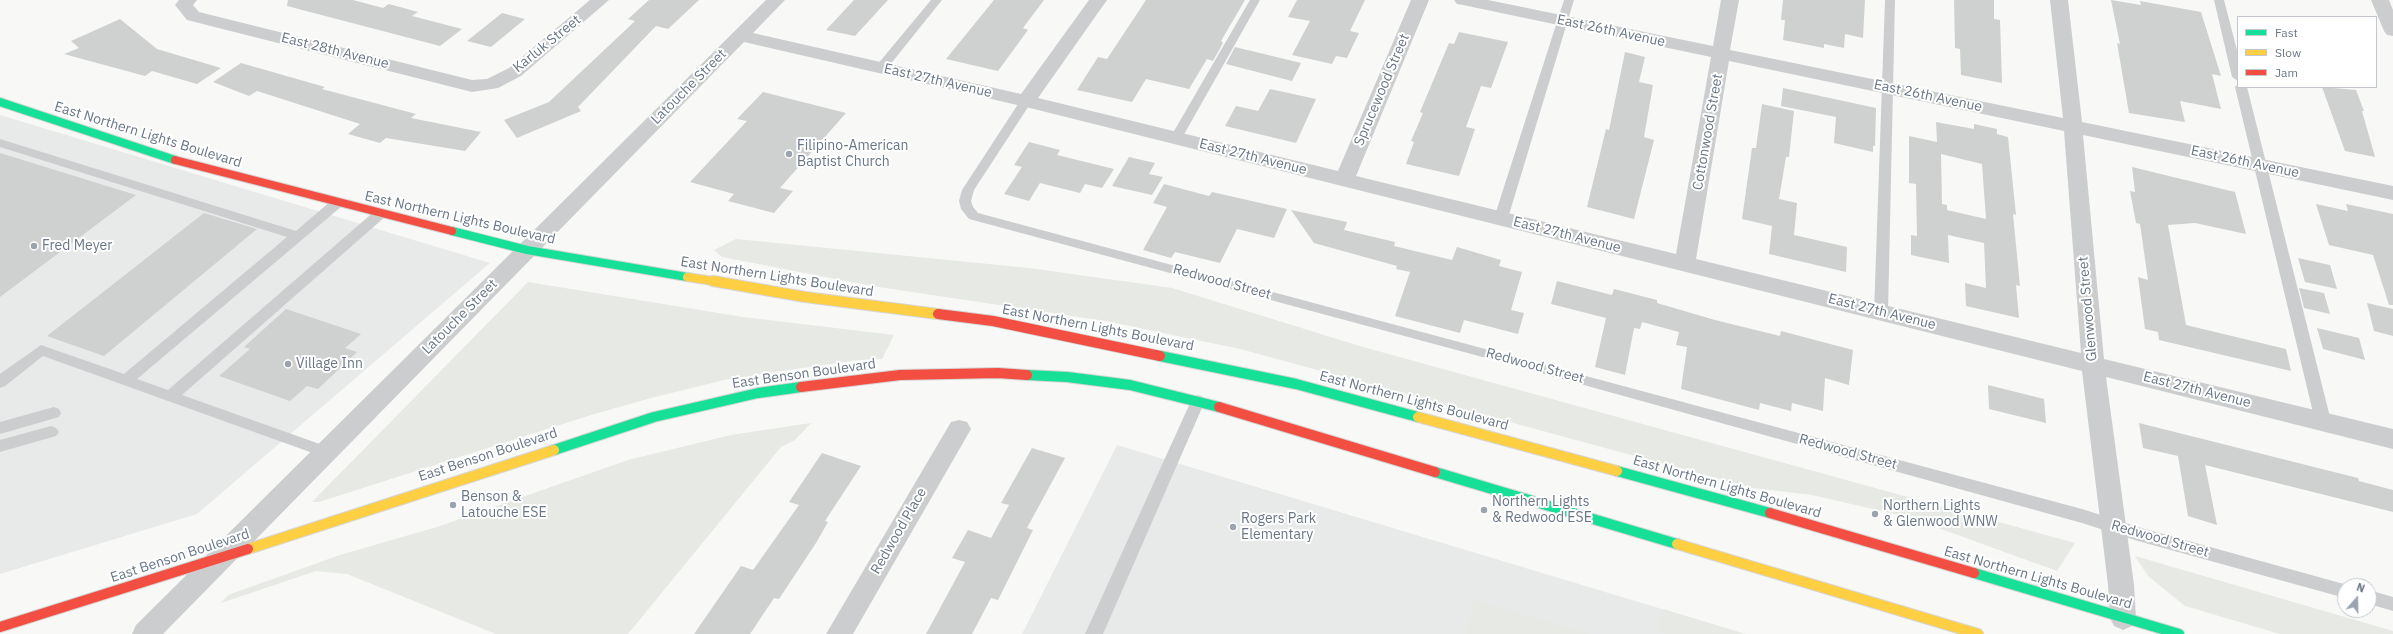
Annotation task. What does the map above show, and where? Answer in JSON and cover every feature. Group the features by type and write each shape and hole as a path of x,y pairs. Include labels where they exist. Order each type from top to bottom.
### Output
{"main road":[{"name":"East Northern Lights Boulevard","path":"0,102 196,167 527,250 805,297 993,321 1296,384 1764,511 2179,634"},
{"name":"East Benson Boulevard","path":"0,628 654,417 758,393 844,380 900,375 998,373 1067,377 1122,384 1198,401"},
{"path":"1198,401 1978,634"}],"street":[{"name":"Karluk Street","path":"491,84 515,72 600,0"},
{"name":"Latouche Street","path":"145,634 776,0"},
{"name":"Redwood Street","path":"1026,101 1098,0"},
{"name":"Sprucewood Street","path":"1344,180 1420,0"},
{"name":"East 26th Avenue","path":"1463,0 2393,193"},
{"name":"Cottonwood Street","path":"1685,264 1730,0"},
{"name":"Glenwood Street","path":"2059,0 2073,127 2093,364 2123,618"},
{"name":"East 28th Avenue","path":"186,2 193,16 472,86 491,84"},
{"path":"2386,7 2393,31"},
{"name":"East 27th Avenue","path":"741,36 1026,101 2393,439"},
{"name":"Redwood Place","path":"839,634 959,429"}],"lane":[{"path":"881,68 937,0"},
{"path":"1176,138 1255,0"},
{"path":"1501,218 1568,0"},
{"path":"1881,312 1890,0"},
{"path":"2219,0 2237,72"},
{"path":"2241,88 2323,421"},
{"name":"Redwood Street","path":"1026,101 968,190 965,201 967,209 974,216 1474,349 2337,589"},
{"path":"0,143 298,236"},
{"path":"126,380 338,203"},
{"path":"171,396 381,213"},
{"path":"0,382 40,350 326,452"},
{"path":"1094,634 1198,401"},
{"path":"0,428 53,422"},
{"path":"0,437 53,422"},
{"path":"0,446 53,422"},
{"path":"2377,599 2393,604"}],"shaded area":[{"path":"0,115 490,263 197,514 0,574"},
{"path":"736,239 1029,268 1172,288 1363,347 2075,543 2057,571 1908,517 1812,495 1753,488 1240,349 1106,321 872,286 722,257 714,250"},
{"path":"528,282 743,317 894,335 882,359 858,360 724,380 651,398 591,415 319,502 312,502"},
{"path":"811,423 795,440 781,447 628,634 496,634 347,574 316,571 221,603 228,595 340,555 437,527 628,460 731,435"},
{"name":"Rogers Park Elementary","path":"1117,445 1745,634 1022,634"},
{"path":"2135,556 2337,615 2337,618 2348,618 2393,631 2393,634 2280,634 2185,606 2148,576"},
{"path":"1474,600 1589,634 1466,634"},
{"path":"1663,609 1745,634 1664,634 1657,625"}],"building":[{"path":"288,0 353,0 383,8 389,4 418,12 412,16 462,29 440,46 287,6"},
{"path":"649,0 699,0 668,29 656,26 578,107 581,111 517,138 504,120 549,102 635,21 628,19"},
{"path":"854,0 888,0 855,36 826,30"},
{"path":"994,0 1044,0 1023,28 1028,30 998,71 946,59"},
{"path":"1146,0 1245,0 1221,41 1223,43 1213,61 1207,59 1189,89 1146,79 1132,102 1077,90 1098,57 1107,59"},
{"path":"1297,0 1365,0 1350,31 1359,33 1347,58 1336,56 1332,64 1292,55 1310,21 1288,17"},
{"path":"1783,0 1865,0 1863,38 1845,34 1844,48 1824,44 1824,48 1783,40 1785,20 1781,20"},
{"path":"1954,0 1994,0 1994,19 2000,20 2002,83 1961,75 1960,49 1955,48"},
{"path":"2111,0 2141,5 2140,1 2201,12 2221,76 2212,74 2221,109 2180,101 2185,122 2129,113 2117,43 2120,44"},
{"path":"502,13 525,19 491,47 467,41"},
{"path":"120,19 157,49 221,68 197,84 152,71 145,76 64,54 79,48 71,41"},
{"path":"1459,32 1508,42 1491,88 1481,86 1466,127 1475,129 1459,176 1406,164 1414,142 1411,141 1423,113 1420,112 1449,43 1454,44"},
{"path":"1235,47 1301,63 1292,81 1226,64"},
{"path":"1625,52 1645,57 1639,82 1653,85 1644,137 1654,140 1634,219 1587,207 1606,129 1609,130"},
{"path":"241,63 325,87 322,89 416,114 411,118 481,132 465,151 386,138 380,143 348,134 360,124 257,91 249,96 213,82"},
{"path":"1783,88 1876,108 1875,146 1873,146 1873,152 1834,143 1836,117 1781,106"},
{"path":"2322,88 2356,90 2364,111 2362,111 2375,157 2345,151"},
{"path":"1270,89 1316,99 1296,143 1225,126 1236,106 1258,111"},
{"name":"Filipino-American Baptist Church","path":"763,92 846,113 780,188 793,191 774,213 728,201 734,194 690,182 747,121 737,119"},
{"path":"1762,104 1794,111 1789,157 1786,157 1779,199 1797,203 1794,235 1847,247 1846,272 1769,254 1772,226 1742,219 1752,148 1756,148"},
{"path":"1936,122 1974,129 1974,124 1997,129 1997,134 2008,137 2016,215 2013,214 2020,286 2016,285 2019,318 1966,306 1965,283 1986,288 1984,243 1948,235 1949,263 1911,255 1911,235 1917,236 1916,184 1909,183 1909,136 1937,142","holes":["1941,154 1982,164 1986,219 1947,210 1947,205 1942,204"]},
{"path":"1029,142 1060,150 1057,155 1114,169 1102,188 1085,184 1080,193 1040,183 1029,201 1004,194 1022,167 1014,165"},
{"name":"Fred Meyer","path":"0,153 136,195 0,297"},
{"path":"1129,157 1155,163 1149,174 1163,177 1152,195 1112,186"},
{"path":"2132,167 2235,192 2246,234 2195,223 2168,225 2186,325 2286,349 2291,371 2159,340 2158,332 2145,329 2138,277 2148,280 2140,224 2136,223 2130,191 2135,192"},
{"path":"1164,184 1209,196 1212,192 1287,209 1274,238 1237,229 1220,263 1175,252 1171,258 1143,250 1167,207 1153,203"},
{"path":"2316,204 2348,211 2346,204 2393,214 2393,305 2389,305 2373,255 2329,245"},
{"path":"1291,210 1347,222 1344,230 1395,242 1394,246 1452,260 1457,247 1501,260 1499,266 1522,272 1511,310 1524,313 1518,334 1464,320 1460,333 1395,316 1410,272 1396,269 1397,266 1314,243"},
{"path":"204,213 257,229 104,356 47,336"},
{"path":"2298,258 2330,265 2337,289 2305,282"},
{"path":"1557,281 1612,295 1614,289 1657,300 1657,303 1715,320 1780,336 1781,331 1853,350 1849,385 1825,378 1823,411 1792,403 1791,411 1760,403 1759,410 1681,389 1687,347 1676,345 1679,332 1642,322 1640,329 1634,328 1625,375 1595,367 1606,318 1551,304"},
{"path":"2299,288 2324,293 2330,314 2304,308"},
{"path":"2367,303 2393,309 2393,336 2374,331"},
{"name":"Village Inn","path":"286,309 361,334 345,348 357,352 318,389 307,386 290,401 219,376 250,349 244,347"},
{"path":"2317,328 2359,338 2365,360 2323,349"},
{"path":"1988,385 2044,399 2046,423 1989,409"},
{"path":"2139,423 2358,478 2359,481 2393,490 2393,512 2205,465 2217,525 2188,516 2178,456 2143,448"},
{"path":"1032,448 1065,458 1027,528 1033,530 998,600 991,598 972,634 926,634 965,562 952,558 968,530 991,538 1009,505 1001,503"},
{"path":"822,453 861,466 825,521 828,522 816,543 779,599 774,598 750,634 694,634 741,566 753,570 799,505 789,502"}],"traffic: fast":[{"path":"0,102 175,160"},
{"path":"452,231 527,250 687,277"},
{"path":"1160,356 1296,384 1418,417"},
{"path":"1027,375 1067,377 1130,385 1219,407"},
{"path":"554,450 654,417 758,393 801,387"},
{"path":"1617,471 1770,513"},
{"path":"1435,472 1677,544"},
{"path":"1974,573 2179,634"}],"traffic: slow":[{"path":"687,277 805,297 938,314"},
{"path":"1418,417 1617,471"},
{"path":"248,549 554,450"},
{"path":"1677,544 1978,634"}],"traffic: jam":[{"path":"175,160 452,231"},
{"path":"938,314 993,321 1160,356"},
{"path":"801,387 900,375 998,373 1027,375"},
{"path":"1219,407 1435,472"},
{"path":"1770,513 1974,573"},
{"path":"0,627 248,549"}],"place":[{"name":"Filipino-American Baptist Church","path":"789,154"},
{"name":"Fred Meyer","path":"34,246"},
{"name":"Village Inn","path":"288,364"},
{"name":"Benson & Latouche ESE","path":"453,505"},
{"name":"Northern Lights & Redwood ESE","path":"1484,510"},
{"name":"Northern Lights & Glenwood WNW","path":"1875,514"},
{"name":"Rogers Park Elementary","path":"1233,527"}]}
